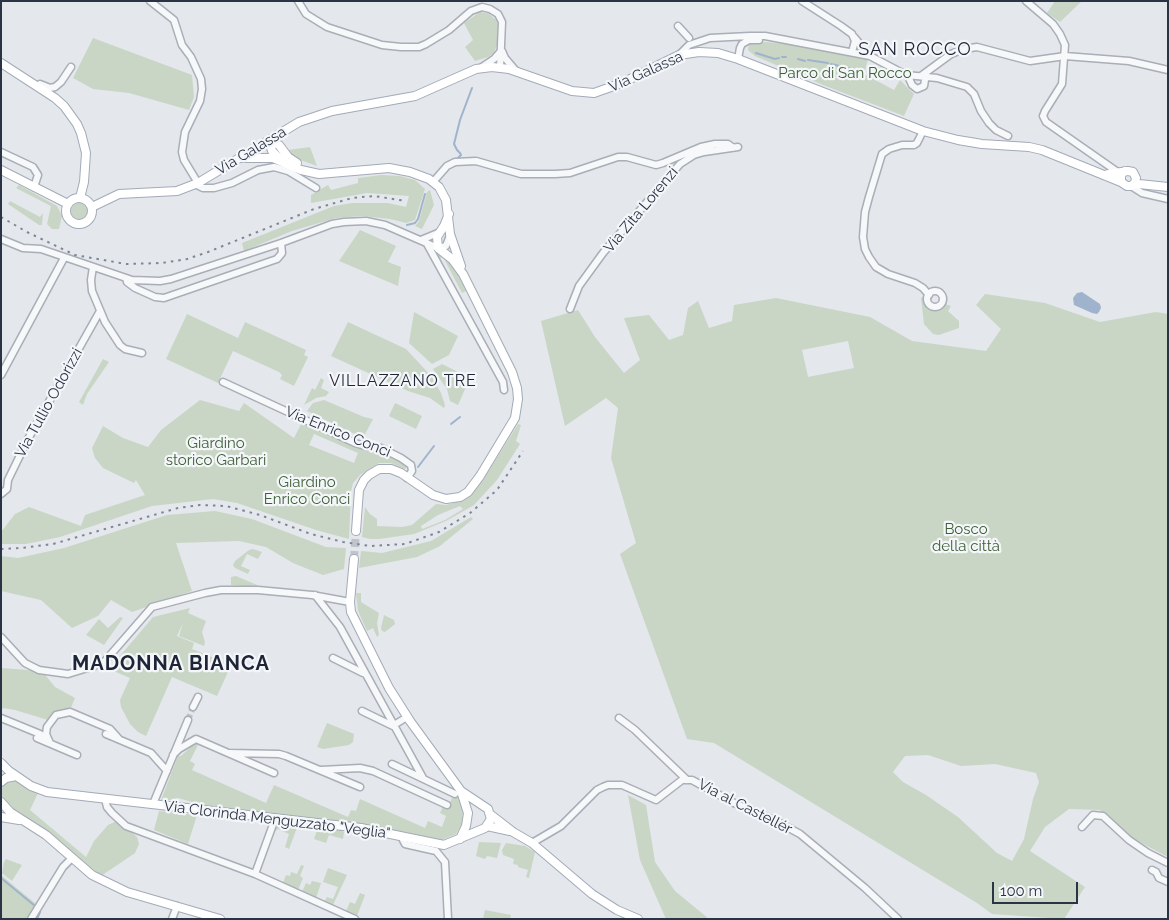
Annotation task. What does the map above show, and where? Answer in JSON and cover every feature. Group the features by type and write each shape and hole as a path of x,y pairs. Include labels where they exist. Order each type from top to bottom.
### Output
{"main road":[{"name":"Via Galassa","path":"92,207 119,194 177,191 197,183 299,122 325,113 415,96 469,71 481,68 500,68 516,71 572,91 594,93 622,83 679,55 712,52 738,59 922,131 982,144 1029,147 1042,150 1121,182"},
{"path":"1,64 64,106 77,124 86,153 86,165 80,198"},
{"path":"282,150 286,130"},
{"path":"269,140 296,163 315,170 340,173"},
{"path":"269,140 272,151 282,161"},
{"path":"240,158 266,157 282,161 301,170 325,175 390,168 410,172 433,182 444,193 449,214 450,234 463,274"},
{"path":"1,170 68,204"},
{"path":"1150,185 1130,171 1122,172 1121,182 1126,186 1168,186"},
{"name":"Via Galassa","path":"1105,174 1122,172"},
{"path":"1132,185 1136,180 1136,176"},
{"path":"80,198 88,201 93,213 89,221 79,225 70,222 66,208 74,199 80,198"},
{"path":"438,248 438,233 444,226 449,214"},
{"name":"Via Enrico Conci","path":"356,531 358,495 364,480 373,472 391,469 432,495 446,499 460,497 468,492 480,476 515,418 518,399 512,372 463,274 452,259 438,248"},
{"path":"354,559 350,602 355,621 377,666 407,717 458,792 471,826 479,829"},
{"name":"Via Clorinda Menguzzato \"Veglia\"","path":"1,763 9,774 47,792 361,828 444,845 487,826"},
{"path":"1,782 9,774"},
{"path":"458,792 488,809 491,816 490,823 487,826 514,832"},
{"path":"1,802 22,821 46,835 92,875 127,892 220,919"},
{"path":"459,840 472,807 482,805"},
{"path":"491,816 532,843 592,894 617,910 638,919"},
{"path":"1,817 22,821"}],"street":[{"path":"150,1 174,20 182,45 191,57 201,79 200,102 185,132 182,152 184,160 197,183"},
{"path":"298,1 306,14 313,20 331,29 382,45 410,48 419,47 440,36 471,11 478,8 487,8 498,14 502,22 500,68"},
{"path":"802,1 841,26 854,37 870,56"},
{"path":"1026,1 1053,24 1065,45 1062,84 1043,116 1046,122 1105,164 1122,172"},
{"path":"678,26 690,38 750,36 781,39 852,52 870,56 908,76 937,78 967,87 974,94 988,122 996,130 1008,136"},
{"path":"852,52 855,41 854,37"},
{"path":"679,55 690,38"},
{"path":"710,38 717,41 733,41 740,48"},
{"path":"738,59 740,48 749,40 781,39"},
{"path":"922,76 951,54 972,47 1030,61 1065,56 1130,61 1168,70"},
{"path":"481,68 494,59 501,50"},
{"path":"501,50 516,71"},
{"path":"38,87 40,84 50,88 55,87 62,82 71,67"},
{"path":"908,76 912,86 917,89 924,86 925,80 922,76"},
{"path":"922,131 920,141 914,145 902,144 882,154 865,212 863,237 868,257 876,267 888,274 915,283 929,295"},
{"name":"Via Zita Lorenzi","path":"433,182 447,166 455,162 476,161 521,174 570,174 618,157 627,157 656,165 694,149 715,144 728,144 735,147 694,155 680,164 603,253 579,286 570,309"},
{"path":"1,152 33,167 38,175 34,187"},
{"path":"1105,164 1105,174"},
{"name":"Via Galassa","path":"197,183 203,188 214,188 232,183 258,170 274,167 288,172 316,188"},
{"path":"1132,185 1142,194 1168,199"},
{"name":"Via Enrico Conci","path":"1,239 23,248 41,249 93,268 141,281 171,279 332,224 356,221 386,225 438,248"},
{"path":"438,233 424,241 483,344 503,382 504,390"},
{"path":"438,248 446,246 450,234"},
{"name":"Via Enrico Conci","path":"126,278 127,282 135,288 164,298 277,259 282,254 281,243"},
{"path":"1,375 64,258"},
{"path":"93,268 92,292 100,311 120,345 125,349 142,353"},
{"name":"Via Tullio Odorizzi","path":"1,494 7,489 8,480 28,439 100,311"},
{"path":"483,344 495,338"},
{"name":"Via Enrico Conci","path":"223,382 361,445 381,448 401,458 411,465 412,471 407,478"},
{"path":"1,637 25,662 39,670 68,674 105,661 152,607 221,590 315,595 350,602"},
{"path":"315,595 340,627 423,778"},
{"path":"333,658 364,673"},
{"path":"193,708 198,696"},
{"path":"362,710 395,726"},
{"path":"49,741 47,727 56,715 70,712 110,729 119,739"},
{"path":"395,726 407,717"},
{"path":"1,718 40,734 49,741 77,755"},
{"path":"619,718 635,730 687,780"},
{"name":"Via Clorinda Menguzzato \"Veglia\"","path":"152,804 188,720"},
{"path":"106,734 151,753 167,771"},
{"path":"37,738 49,741"},
{"path":"173,755 196,739 274,773"},
{"path":"229,753 279,754 360,787"},
{"path":"392,764 458,792"},
{"path":"320,770 360,768 373,771 447,805"},
{"name":"Via al Castellér","path":"532,843 561,826 597,790 608,785 622,785 656,800 682,780 692,780 800,834 865,888 898,919"},
{"path":"105,799 107,807 126,826 255,874 355,919"},
{"path":"1082,827 1093,815 1104,816 1129,840 1148,853 1168,863"},
{"path":"255,874 275,818"},
{"path":"401,836 405,844 436,851 446,862 448,919"},
{"path":"30,919 63,867 72,858"},
{"path":"1152,870 1156,872 1159,878 1168,882"},
{"path":"172,919 177,906"}],"green space":[{"path":"1055,1 1082,1 1060,22 1047,13"},
{"path":"480,12 488,13 496,20 498,25 497,45 494,53 475,61 465,47 473,40 464,23"},
{"path":"93,38 192,75 194,97 189,110 129,93 93,89 73,78"},
{"name":"Parco di San Rocco","path":"753,42 787,44 868,59 864,74 894,90 900,80 914,94 904,116 823,85 755,56 748,50 749,44"},
{"path":"310,147 317,166 295,158 288,150"},
{"path":"381,175 400,176 415,180 425,189 415,220 406,223 363,216 336,218 292,231 244,251 242,243 334,206 352,203 388,203 406,207 409,196 367,193 311,203 311,195 328,185 331,190 358,183 358,178"},
{"path":"19,185 57,206 62,216 59,229 52,229 47,224 51,206 16,188"},
{"path":"430,190 434,205 422,229 415,226 419,221 427,192"},
{"path":"10,201 40,217 43,213 42,225 39,225 8,204"},
{"path":"80,202 88,207 89,211 84,219 80,220 72,215 71,211 76,203"},
{"path":"360,230 396,246 388,262 401,267 398,286 339,261"},
{"path":"437,253 445,258 468,290 462,293 443,257 439,259"},
{"name":"Bosco della città","path":"985,294 1045,303 1100,322 1156,312 1168,314 1168,857 1117,828 1100,810 1069,809 1045,827 1030,851 1085,887 1064,919 992,914 977,903 714,743 687,739 620,554 636,543 611,458 618,408 606,398 565,426 541,321 578,310 595,337 624,373 640,360 624,318 649,315 669,340 683,335 688,308 698,301 709,328 732,321 734,305 776,298 870,317 912,341 986,351 1001,329 976,305","holes":["848,341 854,368 808,377 802,350","928,755 961,766 995,764 1036,773 1039,782 1024,839 1012,861 997,853 958,817 903,782 893,772 905,756"]},
{"path":"923,297 927,307 933,311 938,311 945,304 951,306 948,311 959,321 959,328 939,335 933,334 924,324 921,298"},
{"path":"414,312 458,336 449,355 432,364 409,343"},
{"path":"187,314 238,338 245,322 306,350 304,355 308,357 294,386 280,379 282,375 279,372 233,351 218,383 166,359"},
{"path":"348,322 406,349 432,377 441,393 445,405 444,408 430,398 408,391 331,356"},
{"path":"103,359 109,362 87,394 83,405 79,402"},
{"path":"442,364 470,378 458,405 450,401 447,389 433,369"},
{"path":"321,378 324,380 321,388 329,392 326,396 316,398 304,405 312,388 315,390"},
{"path":"200,400 239,411 244,403 294,438 302,422 362,448 379,449 408,465 405,469 391,463 379,463 360,475 353,483 349,539 316,530 237,503 213,499 152,506 60,537 26,544 1,544 1,532 15,514 29,507 81,526 85,515 145,495 136,480 134,483 103,468 95,458 92,448 103,426 123,438 148,447 161,430","holes":["314,434 358,453 354,463 309,445"]},
{"path":"324,400 373,419 363,438 307,411 313,403"},
{"path":"395,403 422,416 416,429 389,416"},
{"path":"518,424 521,425 516,441 520,444 497,480 474,505 446,521 414,534 379,539 362,537 365,507 377,519 377,526 402,527 412,525 436,504 446,505 464,500 485,477","holes":["460,506 463,509 445,520 422,529 421,526 438,515"]},
{"path":"215,511 252,519 326,547 346,548 344,569 323,575 293,563 266,547 239,541 176,543 192,591 132,612 111,600 98,616 72,628 41,600 1,591 1,556 18,558 64,548 167,515"},
{"path":"471,517 473,519 440,546 417,557 359,568 361,551 382,553 431,541"},
{"path":"253,549 262,552 258,559 247,554 241,566 250,570 248,574 235,568 233,565 235,561"},
{"path":"236,576 257,585 259,588 231,585 231,577"},
{"path":"356,593 361,593 361,602 379,613 377,623 379,635 377,637 373,628 367,631 358,611"},
{"path":"190,608 188,613 206,621 202,632 205,642 204,646 179,636 183,623 177,636 194,643 192,649 223,663 233,661 217,696 172,677 146,736 138,732 130,724 121,707 120,700 130,678 109,669 153,617"},
{"path":"384,615 394,620 395,624 385,632 381,628"},
{"path":"120,617 123,618 104,645 86,635 99,619 108,628"},
{"path":"1,668 42,671 55,687 75,698 70,710 54,714 48,720 15,710 3,708 1,711"},
{"path":"327,723 354,734 353,742 349,745 323,749 317,747"},
{"path":"196,742 199,743 190,761 195,764 192,770 266,803 274,785 348,817 351,810 356,811 360,799 425,828 428,821 442,827 446,816 440,813 444,804 448,806 453,796 459,798 463,805 462,824 456,834 437,842 357,823 213,808 178,798 166,801 161,800 178,756 181,756"},
{"path":"16,779 38,793 30,810 86,857 94,841 108,825 117,821 137,837 139,844 135,853 101,876 48,832 17,813 5,803 1,794 1,786 4,782"},
{"path":"628,795 646,805 655,862 675,891 709,919 666,919 640,860"},
{"path":"159,811 197,815 188,844 154,830"},
{"path":"278,823 298,825 289,849 285,847 289,834 278,829 275,831"},
{"path":"318,827 342,830 344,832 343,839 329,835 326,843 314,839"},
{"path":"479,842 501,843 497,858 487,856 485,859 476,856"},
{"path":"506,843 525,846 535,852 529,878 526,877 528,870 513,864 514,859 503,855 502,850"},
{"path":"6,859 22,865 12,881 2,873"},
{"path":"301,865 304,866 300,876 303,878 298,890 283,883 286,875 290,876 291,872 297,874"},
{"path":"328,868 347,875 333,905 324,902 327,897 333,899 338,887 323,882"},
{"path":"1,875 36,904 27,919 1,919"},
{"path":"312,881 321,883 316,898 302,892 306,883 310,885"},
{"path":"360,893 365,895 357,916 346,911 350,902 355,904"},
{"path":"485,910 511,915 510,919 483,919"}],"water":[{"path":"1082,292 1100,304 1101,308 1097,314 1074,305 1073,298 1077,293"}],"waterway":[{"path":"756,53 775,59 779,58"},
{"path":"798,59 805,61"},
{"path":"808,60 828,63"},
{"path":"831,64 860,71"},
{"path":"457,159 461,155 454,144 460,120 472,88"},
{"path":"407,225 415,223 418,219 425,194"},
{"path":"451,424 460,417"},
{"path":"418,467 434,446"},
{"path":"1,878 35,906"},
{"path":"37,919 40,912 38,910"}],"tunnel":[{"path":"354,559 356,531"},
{"path":"188,720 193,707"}],"railway":[{"path":"1,217 75,255 126,264 162,263 187,259 208,252 314,209 352,198 374,196 406,201"},
{"path":"1,549 53,544 178,508 200,505 226,506 260,515 311,534 343,542 370,546 405,544 439,532 470,513 497,490 523,451"}],"district":[{"name":"SAN ROCCO","path":"915,50"},
{"name":"VILLAZZANO TRE","path":"403,381"},
{"name":"MADONNA BIANCA","path":"171,664"}],"park label":[{"name":"Giardino storico Garbari","path":"216,452"},
{"name":"Giardino Enrico Conci","path":"307,490"}]}
